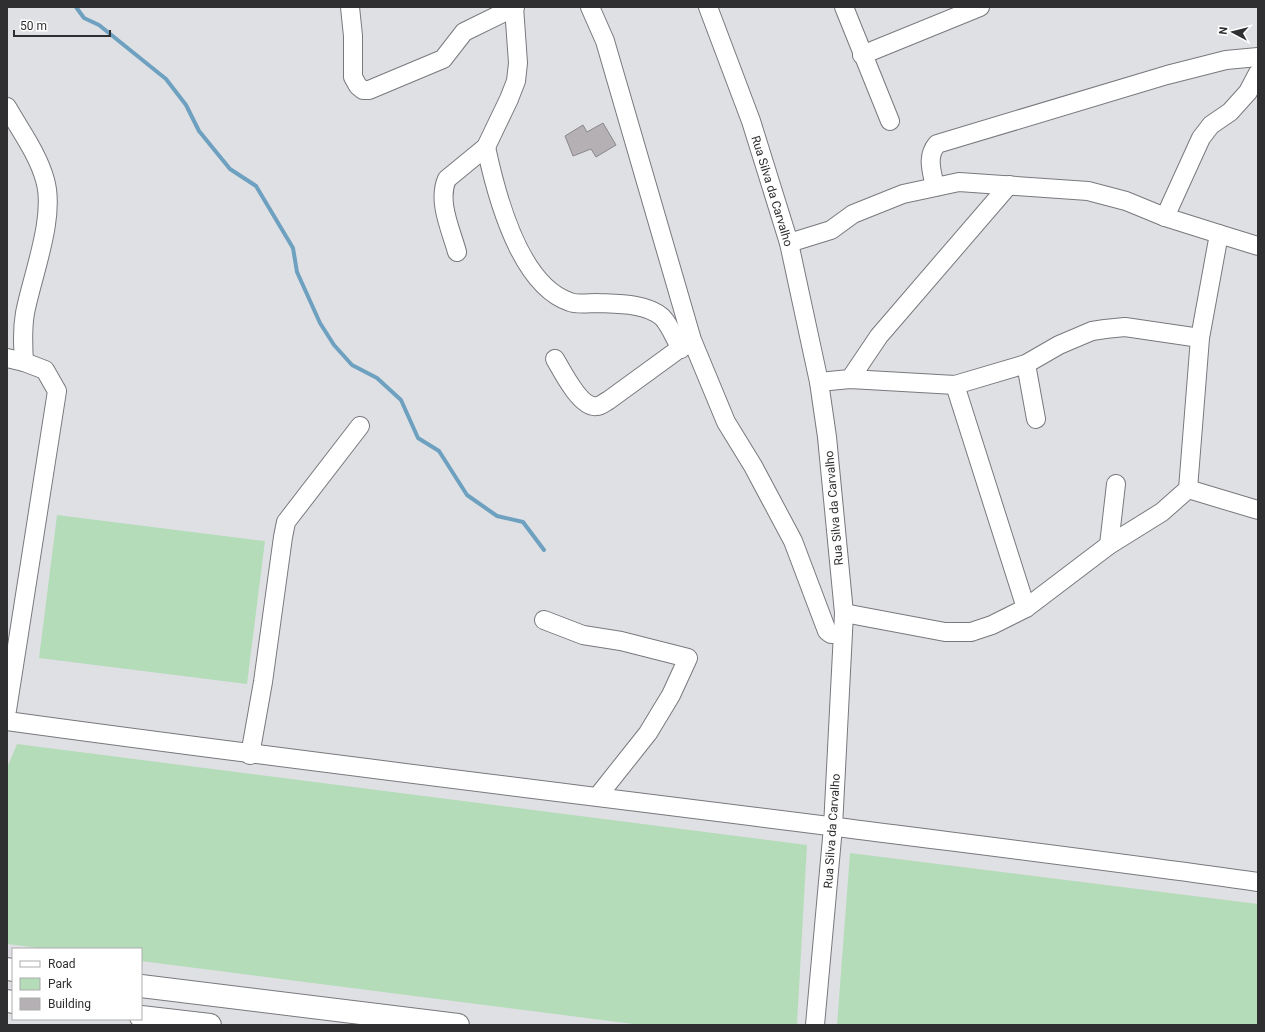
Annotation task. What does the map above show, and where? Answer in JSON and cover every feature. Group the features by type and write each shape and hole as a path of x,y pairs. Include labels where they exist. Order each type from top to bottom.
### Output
{"main road":[{"path":"142,986 458,1025"},
{"path":"142,1017 210,1025"}],"street":[{"path":"350,7 353,36 353,77 358,86 363,90 369,90 443,59 464,32 514,7 518,63 516,81 486,147 447,179 443,187 442,198 457,252"},
{"path":"590,7 608,48 686,344 726,422 753,466 793,540 827,631 831,634 842,634"},
{"name":"Rua Silva da Carvalho","path":"708,7 751,121 789,243 819,382 827,437 844,613 833,827 815,1025"},
{"path":"844,7 862,55 890,121"},
{"path":"862,55 980,7"},
{"path":"935,186 930,158 932,151 937,144 1166,75 1226,60 1258,57"},
{"path":"1165,217 1201,138 1211,125 1230,112 1248,92 1258,73"},
{"path":"7,107 37,160 46,180 48,204 39,255 25,313 16,360 45,370 57,392 7,710"},
{"path":"486,147 508,227 529,269 539,281 571,303 633,305 652,312 662,317 686,344"},
{"path":"789,243 831,230 853,214 895,197 935,186 959,182 1088,191 1126,201 1165,217 1258,246"},
{"path":"850,379 879,336 1009,185"},
{"path":"844,613 945,632 971,632 992,625 1026,608 1109,546 1162,512 1188,489 1200,338 1219,234"},
{"path":"819,382 850,379 955,385 1026,364 1059,345 1092,331 1105,329 1125,327 1200,338"},
{"path":"555,359 582,400 598,406 686,344"},
{"path":"1026,364 1036,419"},
{"path":"955,385 1026,608"},
{"path":"250,754 263,682 286,522 360,426"},
{"path":"1109,546 1116,484"},
{"path":"1188,489 1258,510"},
{"path":"544,620 583,635 621,640 688,658 671,695 648,733 598,796"},
{"path":"7,721 250,754 598,796 1150,866 1258,882"}],"green space":[{"path":"57,515 265,541 247,684 39,658"},
{"path":"17,744 807,845 797,1025 641,1025 142,961 142,948 40,948 7,944 7,768"},
{"path":"850,853 1258,904 1258,1025 837,1025"}],"building":[{"path":"603,123 616,145 596,157 591,149 573,156 565,136 583,125 587,132"}],"waterway":[{"path":"76,7 84,18 99,25 166,79 186,105 199,131 230,169 256,186 293,248 297,272 320,323 334,345 352,365 377,378 401,400 418,438 439,451 467,495 497,516 523,522 544,550"}]}
